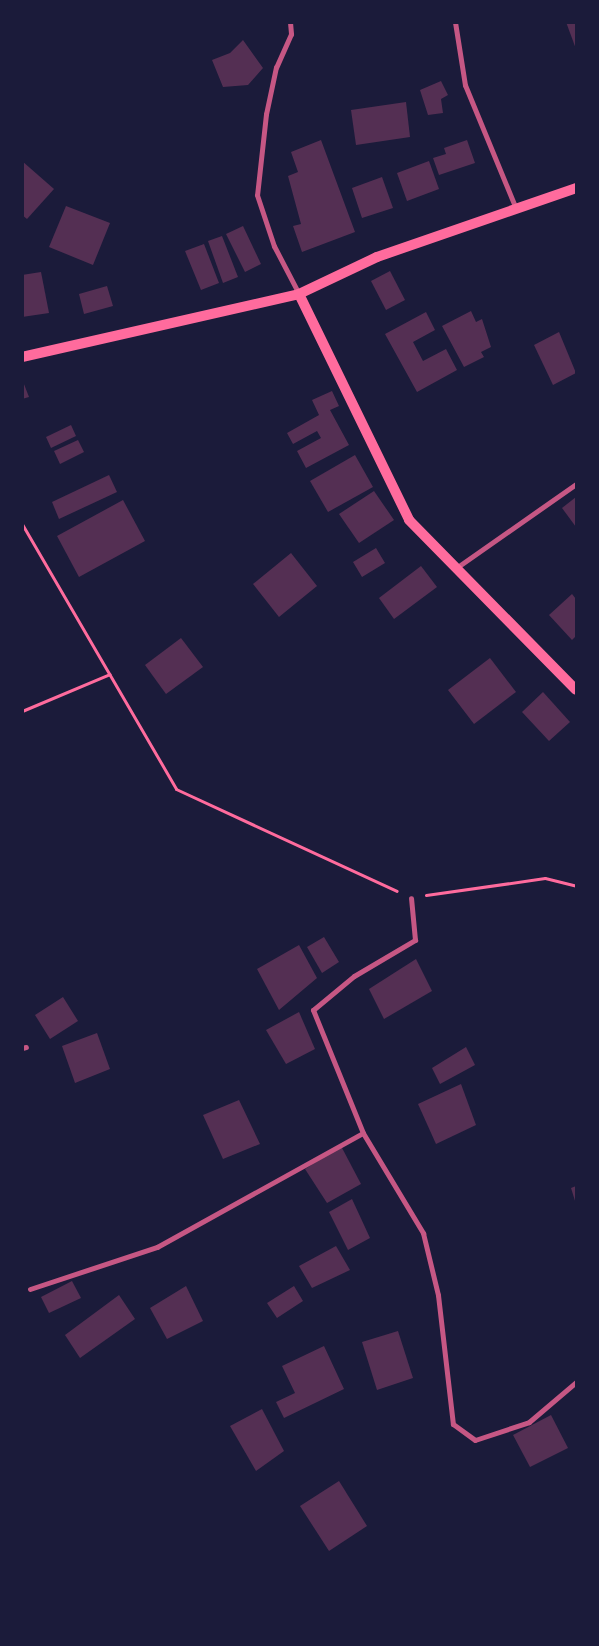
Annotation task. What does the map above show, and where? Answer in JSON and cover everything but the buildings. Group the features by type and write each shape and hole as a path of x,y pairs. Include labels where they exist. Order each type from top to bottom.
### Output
{"main road":[{"path":"22,357 299,294 377,257 576,188"},
{"path":"299,294 409,520 454,570 576,690"}],"street":[{"path":"290,22 291,34 276,67 266,114 257,195 274,246 299,294"},
{"path":"455,22 465,85 516,209"},
{"path":"454,570 576,484"},
{"path":"411,898 415,940 354,976 313,1010 362,1133 423,1233 438,1295 453,1424 475,1440 529,1422 576,1382"},
{"path":"30,1289 156,1247 362,1133"}],"path":[{"path":"22,524 176,789 411,898 545,878 576,886"},
{"path":"22,711 110,674"}]}
